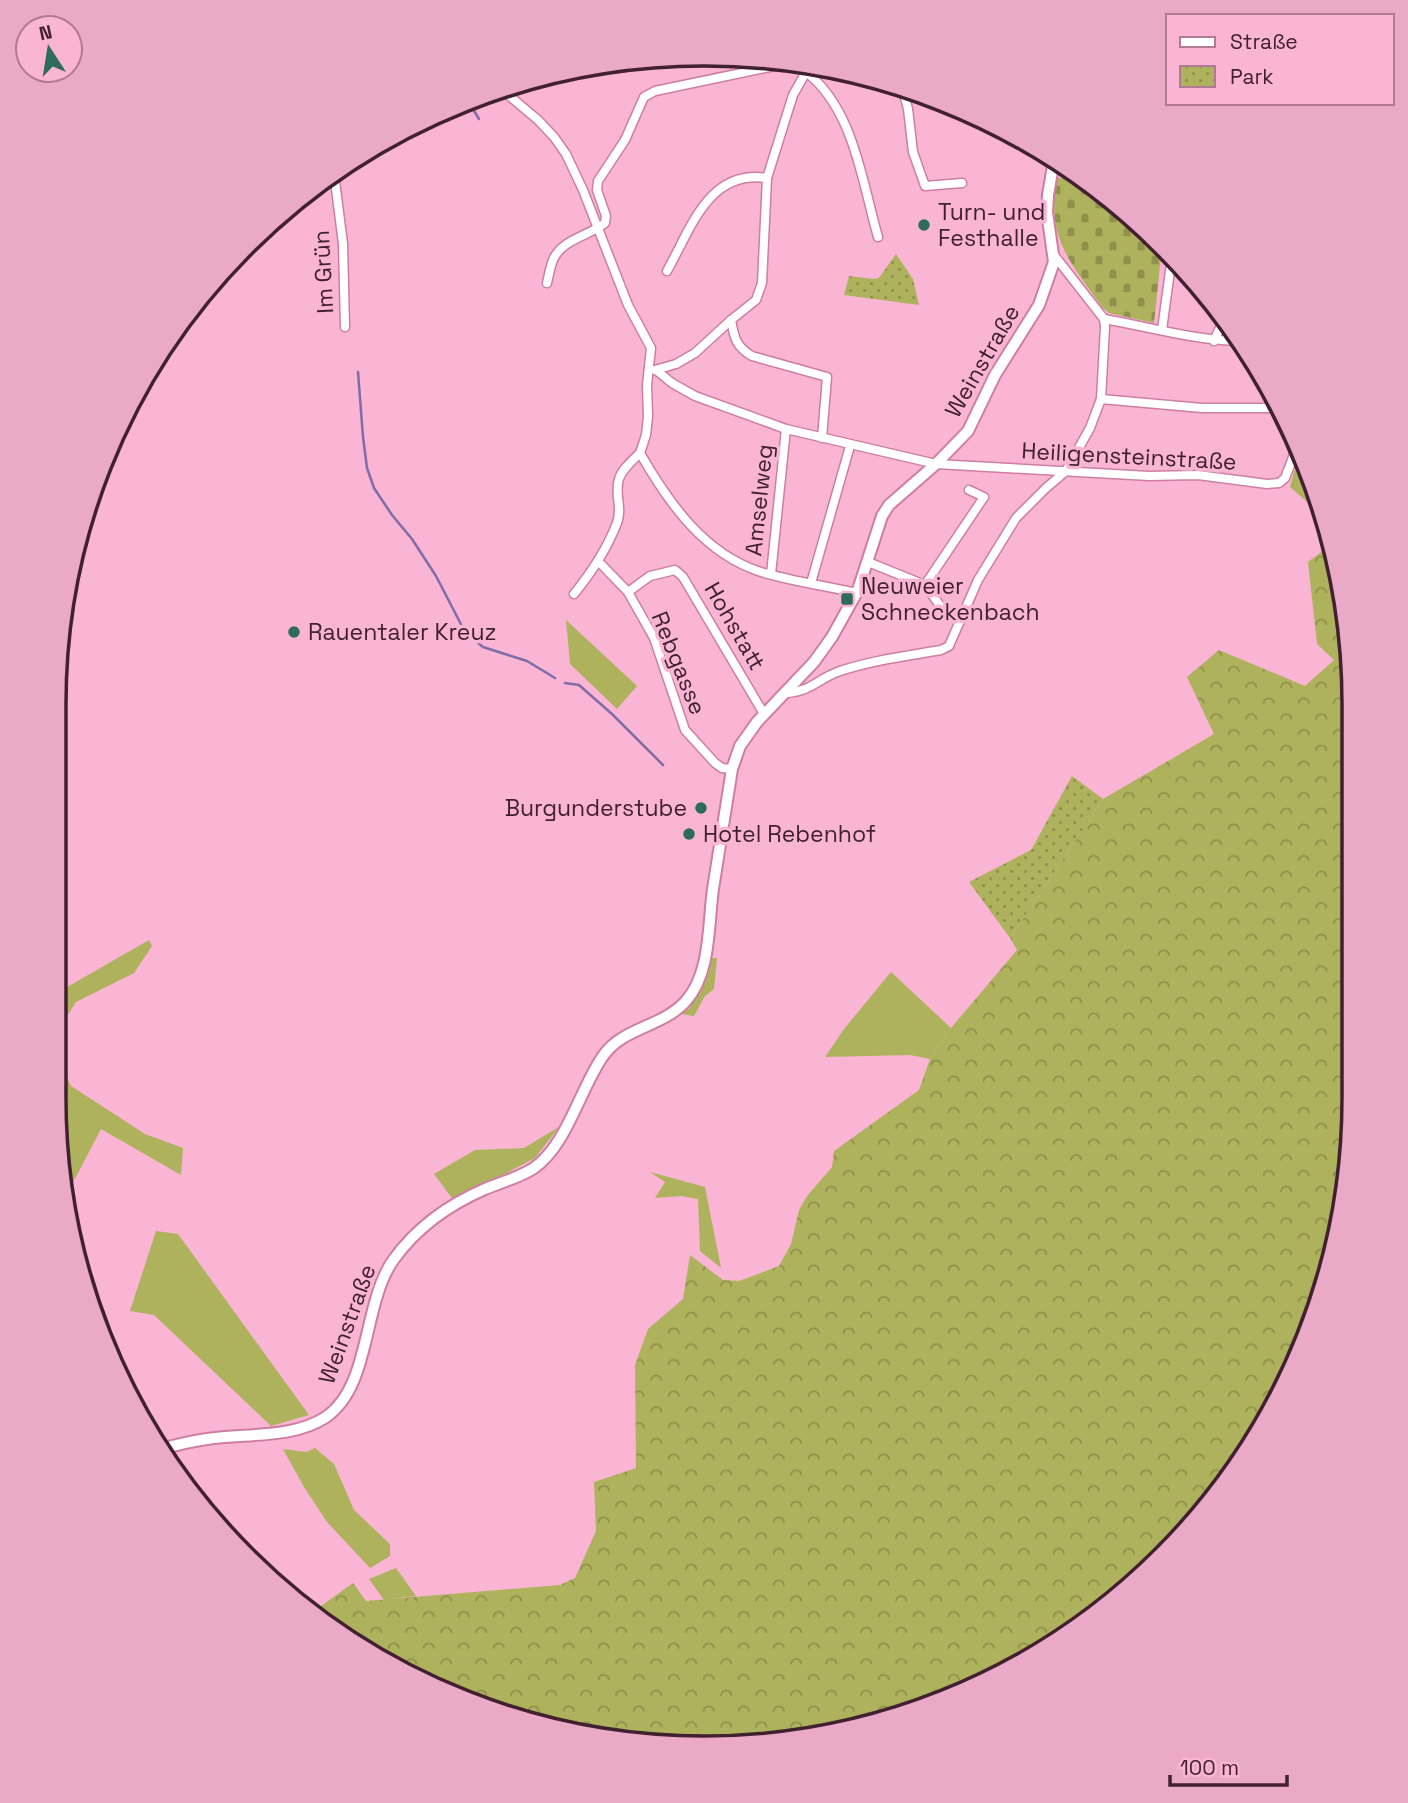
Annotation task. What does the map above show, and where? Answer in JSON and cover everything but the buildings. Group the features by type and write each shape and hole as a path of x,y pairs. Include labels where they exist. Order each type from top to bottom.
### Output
{"main road":[{"name":"Weinstraße","path":"170,1447 207,1439 289,1431 311,1425 327,1416 340,1404 348,1391 379,1291 392,1262 412,1237 435,1216 460,1200 535,1167 549,1154 604,1054 627,1034 662,1018 685,1002 694,990 705,956 733,769 740,746 764,714 814,662 857,593 882,516 889,505 936,464 968,431 995,375 1039,305 1051,276 1054,255 1047,212 1052,170"}],"street":[{"path":"547,283 553,259 559,251 568,243 605,223 606,216 597,190 598,181 625,140 644,97 655,91 759,69"},
{"path":"653,369 676,364 695,354 756,300 762,283 767,178 793,96 803,75"},
{"path":"814,77 842,117 877,237"},
{"path":"510,97 554,136 583,190 628,304 651,348 653,369 647,385 646,435 640,453 620,475 617,488 618,521 598,561 574,594"},
{"path":"905,99 913,152 925,186 962,183"},
{"path":"667,271 708,197 726,183 743,176 767,178"},
{"name":"Im Grün","path":"335,184 343,244 345,327"},
{"path":"1054,255 1104,319 1101,398 1090,428 1066,471"},
{"path":"1162,330 1170,270"},
{"path":"1104,319 1182,336 1228,341"},
{"path":"731,320 734,340 741,350 752,356 827,377 822,438"},
{"path":"1214,341 1219,329"},
{"name":"Heiligensteinstraße","path":"653,369 695,396 786,429 936,464 1149,477 1198,475 1267,484 1279,483 1284,478 1292,458"},
{"path":"1101,398 1202,408 1268,408"},
{"name":"Amselweg","path":"771,573 786,429"},
{"path":"811,583 850,446"},
{"path":"640,453 663,494 693,528 728,557 762,572 857,593"},
{"name":"Weinstraße","path":"785,693 801,692 836,672 882,660 941,650 949,646 978,580 1016,518 1066,471"},
{"path":"925,584 984,497 969,489"},
{"name":"Rebgasse","path":"598,561 628,592 654,638 685,730 722,768 733,769"},
{"path":"868,562 925,584 944,611"},
{"name":"Hohstatt","path":"628,592 650,576 675,570 683,577 764,714"}],"green space":[{"path":"1056,178 1064,178 1092,198 1161,259 1154,323 1109,313 1102,307 1063,248 1055,217"},
{"path":"896,254 913,279 919,305 844,295 849,276 879,278"},
{"path":"1295,466 1310,504 1290,487"},
{"path":"1323,551 1336,621 1342,704 1342,1099 1336,1182 1320,1264 1308,1304 1276,1381 1256,1418 1210,1487 1155,1550 1092,1605 1023,1651 986,1671 909,1703 869,1715 787,1731 746,1735 662,1735 621,1731 539,1715 499,1703 422,1671 385,1651 319,1607 353,1583 366,1601 560,1585 575,1578 596,1531 594,1482 636,1468 635,1365 648,1329 683,1299 690,1255 723,1280 739,1281 779,1266 791,1244 799,1210 807,1196 832,1167 834,1151 919,1090 930,1059 951,1028 1017,950 1010,938 1103,799 1214,734 1187,677 1219,650 1305,686 1334,660 1317,644 1308,562"},
{"path":"566,620 637,686 617,709 570,664"},
{"path":"1072,776 1103,799 1010,938 969,882 1031,850"},
{"path":"149,940 152,946 134,973 76,1002 66,1017 66,988"},
{"path":"710,958 717,958 714,989 705,996 694,1016 682,1014 690,1008"},
{"path":"891,972 951,1028 930,1059 910,1055 825,1057 844,1029"},
{"path":"66,1076 71,1086 145,1134 183,1148 181,1175 101,1129 72,1184"},
{"path":"559,1127 535,1158 454,1201 434,1174 475,1150 524,1148"},
{"path":"650,1172 705,1187 721,1268 700,1251 698,1199 681,1196 655,1198 665,1182"},
{"path":"156,1231 178,1234 309,1415 271,1426 154,1315 130,1311"},
{"path":"315,1448 334,1464 354,1510 390,1544 390,1556 370,1568 327,1522 283,1449 306,1452"},
{"path":"396,1568 416,1596 384,1600 369,1579"}],"waterway":[{"path":"473,110 479,119"},
{"path":"358,372 367,468 374,488 436,576 465,632 483,647 527,661 555,678"},
{"path":"565,683 579,685 663,765"}],"place":[{"name":"Turn- und Festhalle","path":"924,225"},
{"name":"Neuweier Schneckenbach","path":"847,599"},
{"name":"Rauentaler Kreuz","path":"294,632"},
{"name":"Burgunderstube","path":"701,808"},
{"name":"Hotel Rebenhof","path":"689,834"}]}
